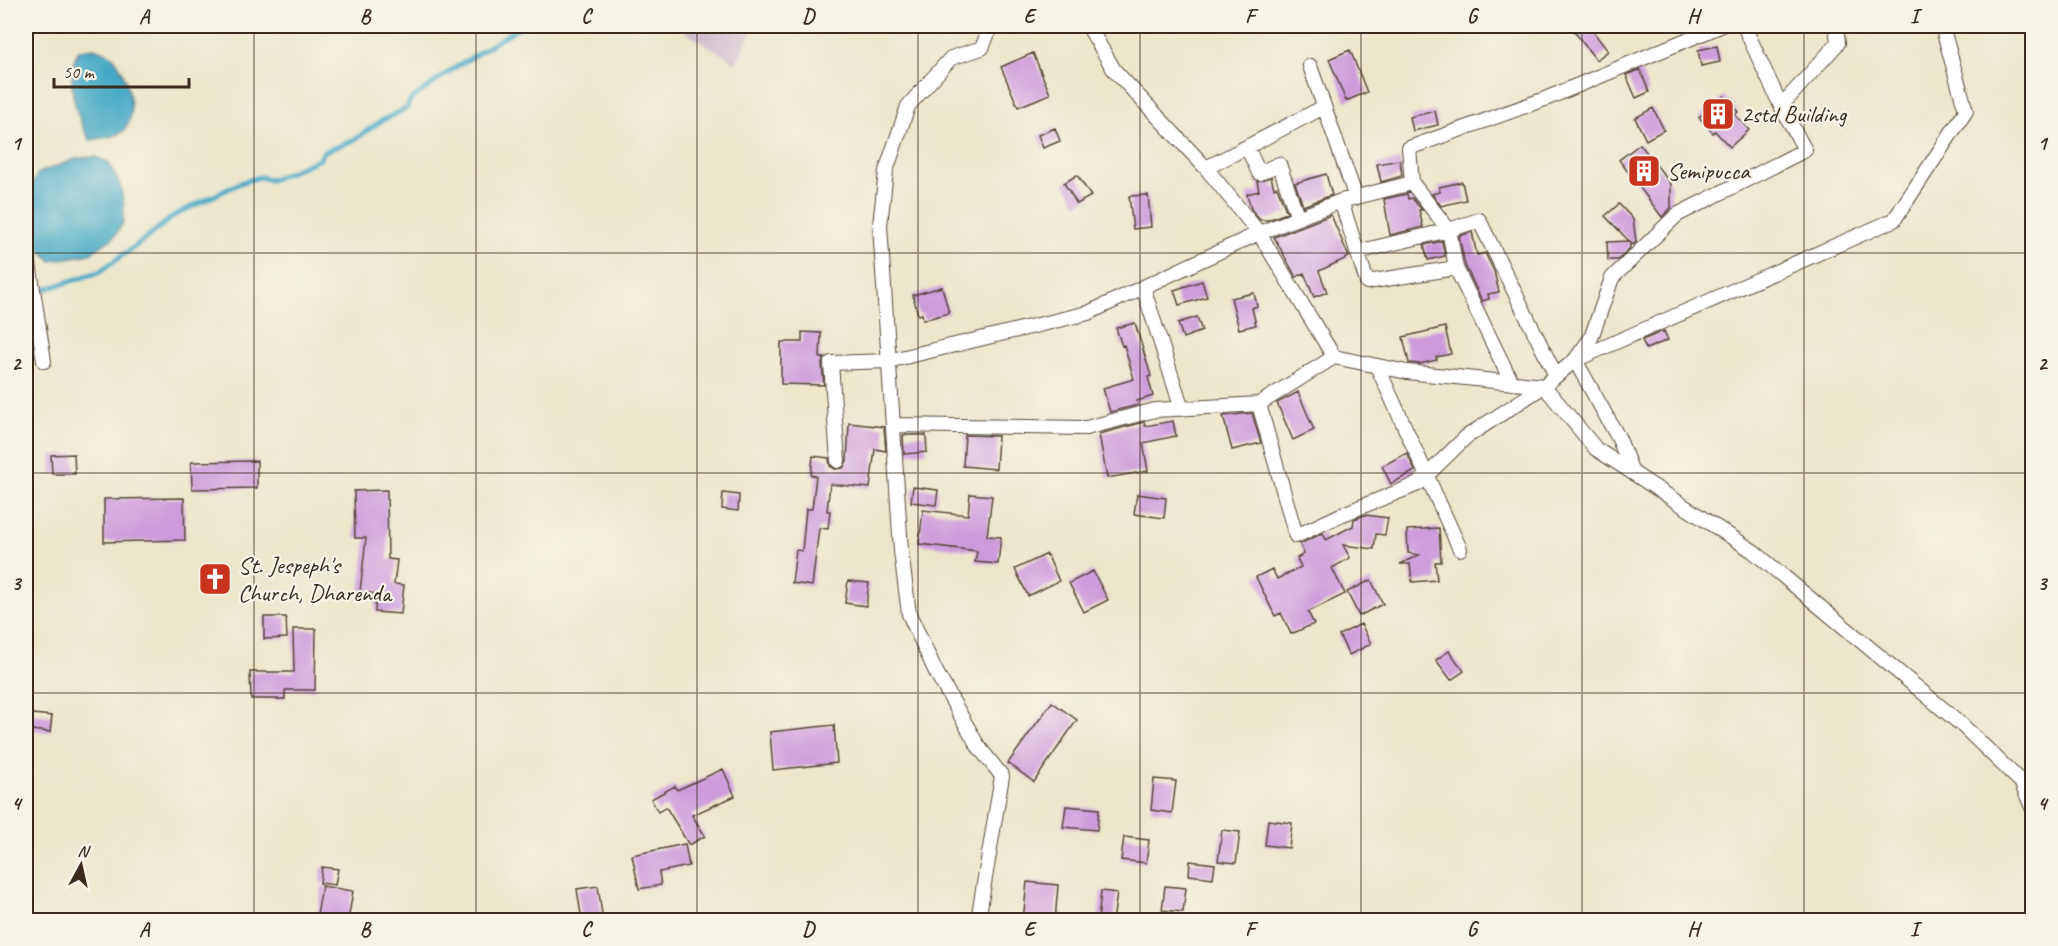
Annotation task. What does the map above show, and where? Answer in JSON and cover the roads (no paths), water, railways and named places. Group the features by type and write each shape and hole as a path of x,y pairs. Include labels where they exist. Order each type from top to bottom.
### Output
{"street":[{"path":"978,921 1002,776 978,746 936,672 909,614 901,551 880,225 886,171 908,106 951,58 982,48 991,26"},
{"path":"1087,26 1114,70 1206,168 1259,233 1334,357"},
{"path":"1512,383 1456,268 1449,231 1412,183 1409,148 1545,99 1720,26"},
{"path":"1259,404 1296,536 1342,514 1418,484 1466,437 1544,386 1575,360 1591,338 1612,278 1677,215 1805,150 1781,106 1744,26"},
{"path":"1781,106 1838,43 1836,26"},
{"path":"1575,360 1894,220 1966,111 1942,26"},
{"path":"1310,66 1356,198"},
{"path":"1206,168 1324,106"},
{"path":"1247,147 1259,172 1279,164 1298,218"},
{"path":"838,461 831,363 888,361 1088,313 1259,233 1341,201 1412,183"},
{"path":"1341,201 1366,282 1456,268"},
{"path":"1357,252 1449,231 1479,220 1556,376"},
{"path":"26,244 44,361"},
{"path":"1143,287 1182,409"},
{"path":"893,425 1086,428 1155,410 1259,404 1334,357 1407,372 1544,386 1596,449 1753,551 1954,718 2021,782 2032,807"},
{"path":"1575,360 1619,439 1632,472"},
{"path":"1377,366 1460,549"}],"water":[{"path":"94,48 111,55 121,69 128,90 131,113 129,122 122,132 90,140 76,108 72,71 79,50"},
{"path":"96,157 108,162 120,184 124,205 123,223 114,237 90,254 52,261 40,250 30,189 38,173 78,158"}],"waterway":[{"path":"26,300 40,291 99,272 175,215 240,183 260,177 271,180 320,159 323,152 354,140 381,121 407,108 410,100 453,69 521,26"}],"place":[{"name":"2std Building","path":"1718,114"},
{"name":"Semipucca","path":"1644,171"},
{"name":"St. Jespeph's Church, Dharenda","path":"215,579"}]}
